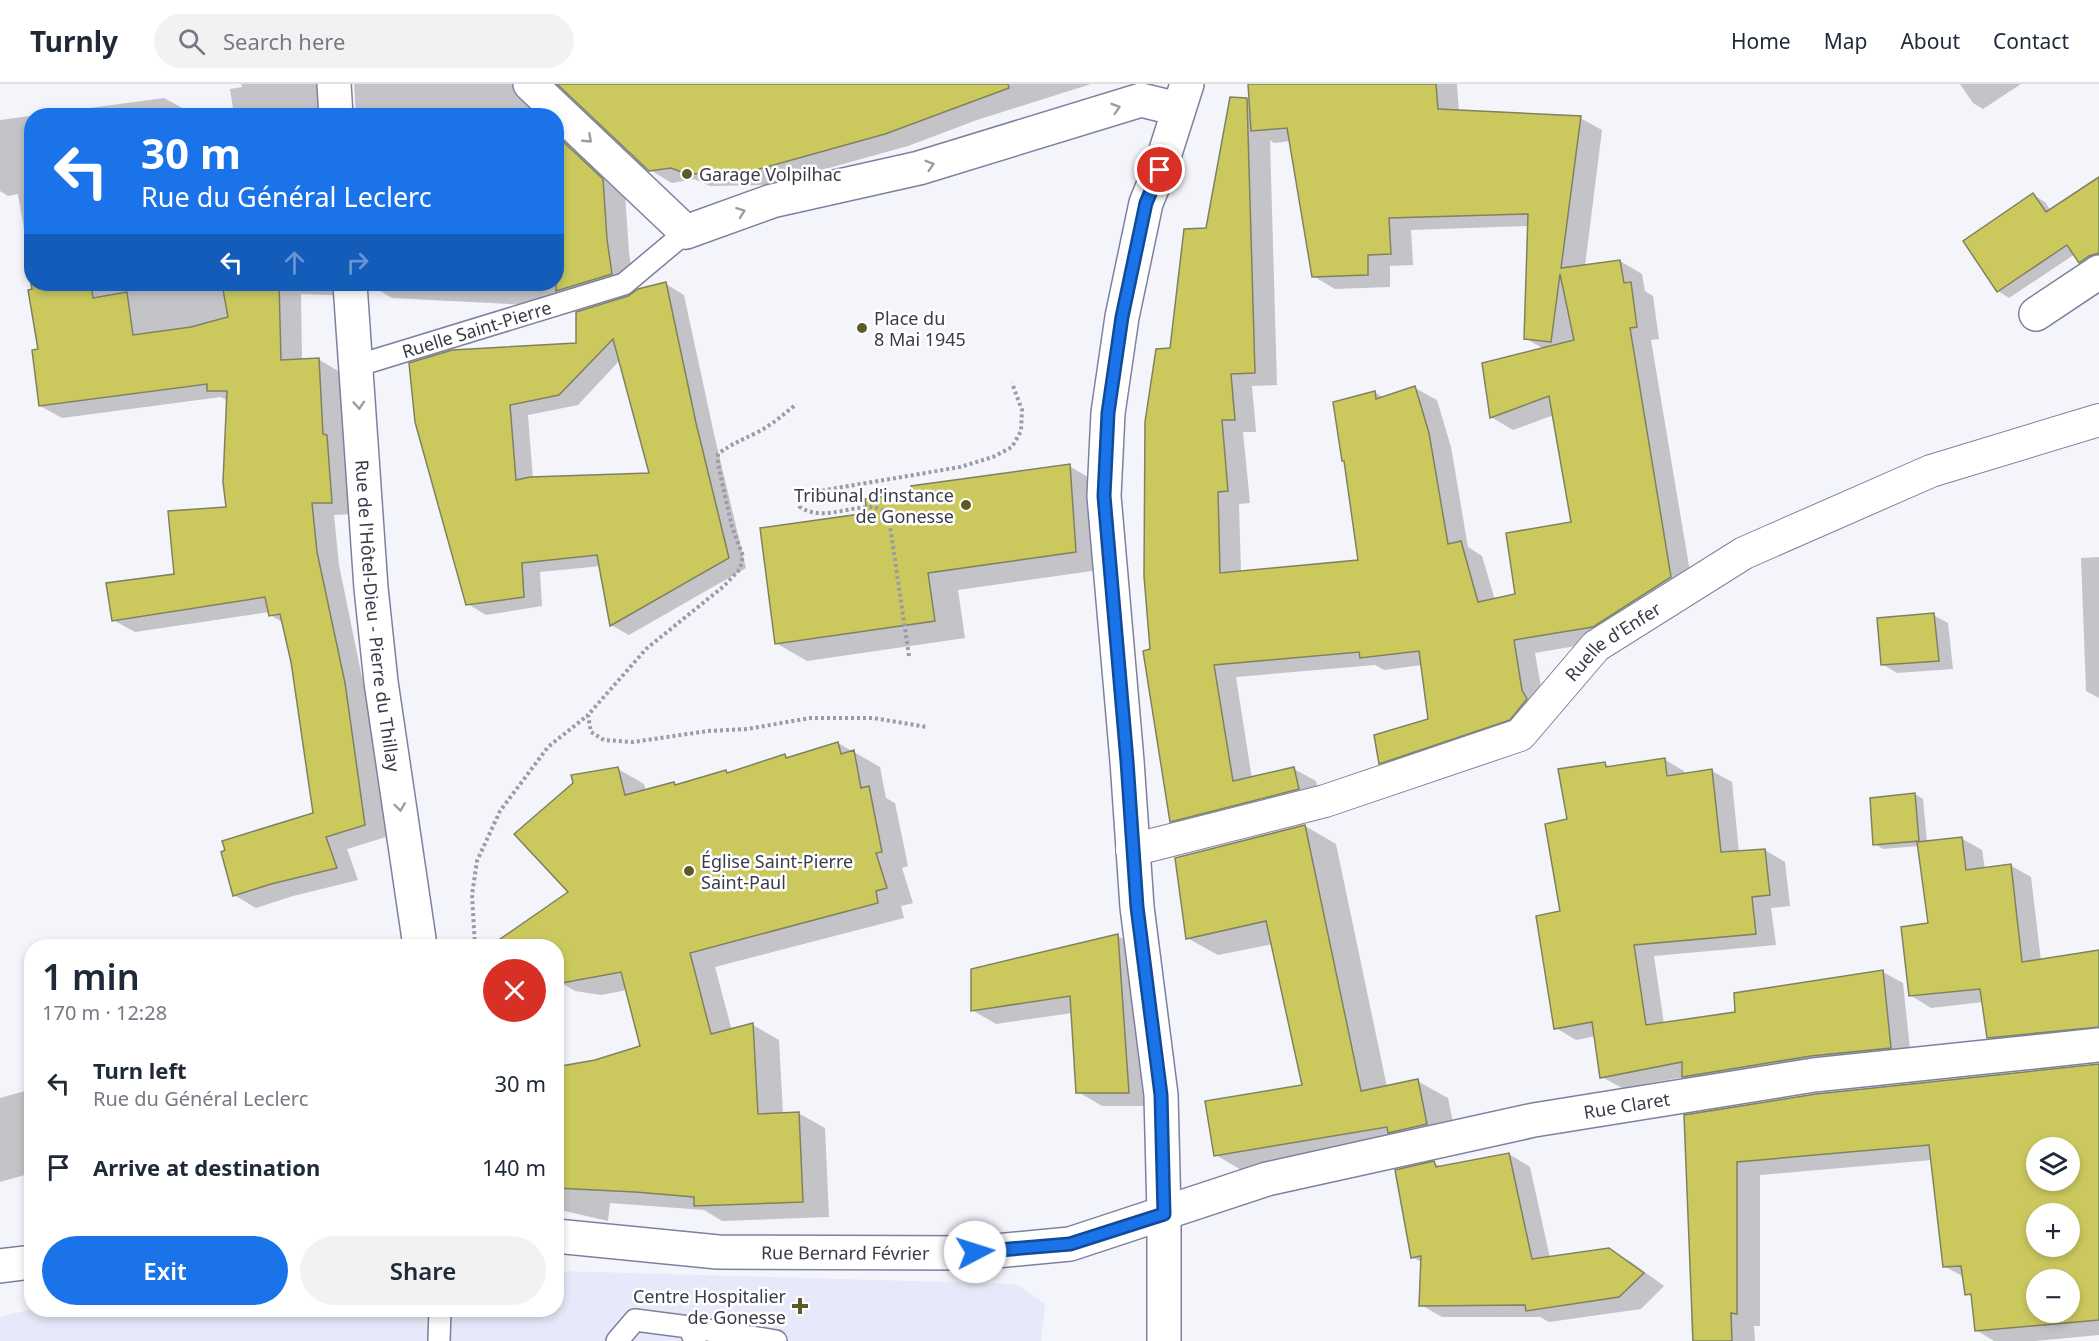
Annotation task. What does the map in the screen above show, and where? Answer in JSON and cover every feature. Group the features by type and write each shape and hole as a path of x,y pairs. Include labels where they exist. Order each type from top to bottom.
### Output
{"street":[{"path":"334,84 336,108"},
{"path":"530,84 555,108"},
{"path":"564,116 686,232 772,201 919,168 1141,100 1182,97 1160,170 1146,203 1122,317 1108,413 1104,496 1137,907 1161,1095 1164,1341"},
{"path":"2036,314 2099,272"},
{"name":"Rue de l'Hôtel-Dieu - Pierre du Thillay","path":"351,291 371,588 381,682 419,939"},
{"name":"Ruelle d'Enfer","path":"1132,850 1325,801 1520,735 1596,646 1744,553 1931,471 2099,420"},
{"name":"Rue Claret","path":"1164,1214 1267,1179 1534,1120 1814,1075 2099,1045"},
{"name":"Rue Bernard Février","path":"564,1237 718,1252 975,1252 1070,1244 1164,1214"},
{"path":"0,1266 24,1263"}],"lane":[{"name":"Ruelle Saint-Pierre","path":"356,366 624,284 686,232"},
{"path":"439,1341 440,1317"},
{"path":"617,1341 635,1320 692,1334 776,1341"}],"path":[{"path":"909,656 888,512 872,507 828,513 808,512 800,507 799,497 808,493 960,467 993,458 1012,447 1021,431 1022,410 1012,382"},
{"path":"475,939 472,895 477,861 500,811 548,747 588,715 646,649 724,586 740,569 743,556 732,527 718,464 718,454 735,441 755,434 794,406"},
{"path":"588,715 591,732 604,740 633,742 708,731 747,729 810,718 873,718 927,728"}],"shaded area":[{"name":"Centre Hospitalier de Gonesse","path":"564,1271 1016,1284 1045,1304 1041,1341 0,1341 0,1317 24,1311 24,1317 564,1317"}],"building":[{"path":"557,84 1008,84 1009,88 885,134 745,173 687,174 671,168 649,171"},
{"path":"1248,84 1436,84 1438,109 1581,116 1561,268 1620,260 1624,283 1631,282 1637,327 1630,328 1671,577 1593,627 1514,640 1522,690 1527,699 1510,720 1379,764 1374,735 1428,719 1419,651 1360,658 1359,652 1214,665 1233,781 1294,767 1299,789 1170,822 1143,651 1150,649 1144,576 1145,422 1156,349 1170,348 1184,229 1206,228 1230,97 1247,98 1255,373 1231,374 1235,420 1222,420 1228,491 1218,492 1220,573 1358,560 1333,402 1375,391 1376,399 1415,386 1429,433 1448,544 1461,541 1478,602 1515,594 1506,533 1571,522 1549,396 1490,418 1482,363 1574,340 1560,274 1551,342 1524,339 1528,214 1389,218 1391,254 1368,255 1368,275 1312,277 1287,128 1251,131"},
{"path":"564,142 603,179 612,274 564,289"},
{"path":"2099,177 2099,253 2079,263 2067,245 1997,292 1963,241 2033,193 2046,212"},
{"path":"666,282 696,423 729,558 610,626 597,555 522,563 524,597 466,605 415,422 409,363 452,350 576,343 576,312 628,296 638,289","holes":["613,339 649,473 530,477 516,480 510,405 559,395"]},
{"path":"28,291 92,291 93,298 127,292 133,335 191,327 228,317 223,291 279,291 281,360 319,358 323,434 327,435 332,503 312,503 317,552 345,683 365,825 326,837 337,868 233,896 221,852 225,850 222,841 313,813 291,662 280,614 269,616 265,597 112,621 106,583 174,574 168,511 226,507 223,482 227,391 207,391 207,384 39,406 32,350 38,349"},
{"path":"1070,464 1076,552 928,573 935,621 775,644 760,528 867,513 865,499 912,492 911,486"},
{"path":"1934,613 1939,661 1881,665 1877,618"},
{"path":"838,742 841,754 854,750 861,788 869,786 882,852 876,853 887,888 876,891 878,903 690,953 711,1034 753,1023 758,1114 799,1112 803,1202 694,1206 694,1197 564,1188 564,1066 595,1060 640,1046 621,972 564,983 564,939 500,939 568,892 514,834 573,783 571,775 618,767 625,795 674,782 675,785 726,770 727,773 785,754 786,758"},
{"path":"1665,758 1667,776 1712,769 1721,852 1765,849 1770,895 1752,897 1756,934 1634,945 1646,1025 1735,1012 1734,993 1883,970 1891,1048 1811,1056 1682,1077 1682,1062 1600,1078 1592,1022 1554,1029 1536,916 1560,911 1545,824 1567,819 1558,769 1605,762 1606,767"},
{"path":"1915,793 1919,841 1873,845 1870,798"},
{"path":"1305,825 1361,1091 1418,1079 1427,1124 1388,1133 1387,1127 1214,1156 1205,1101 1302,1085 1266,921 1186,939 1175,858"},
{"path":"1962,837 1966,870 2011,864 2022,962 2099,950 2099,1027 1987,1038 1980,989 1909,996 1901,927 1928,923 1917,842"},
{"path":"1118,934 1129,1093 1076,1093 1070,996 971,1011 971,969"},
{"path":"2099,1064 2099,1320 2080,1322 2080,1269 2026,1269 2026,1323 2065,1323 1975,1331 1971,1294 1965,1295 1961,1266 1943,1267 1929,1145 1737,1162 1737,1314 1731,1313 1732,1341 1693,1341 1684,1115 1816,1094"},
{"path":"1509,1153 1532,1259 1609,1248 1644,1273 1619,1297 1526,1311 1525,1305 1419,1306 1421,1256 1411,1258 1395,1170 1434,1161 1436,1167"}],"place":[{"name":"Garage Volpilhac","path":"687,174"},
{"name":"Place du 8 Mai 1945","path":"862,328"},
{"name":"Tribunal d'instance de Gonesse","path":"966,505"},
{"name":"Église Saint-Pierre Saint-Paul","path":"689,871"},
{"name":"Centre Hospitalier de Gonesse","path":"800,1306"}],"route":[{"path":"975,1252 1070,1244 1164,1214 1161,1095 1137,907 1104,496 1108,413 1122,317 1146,203 1160,170"}]}
